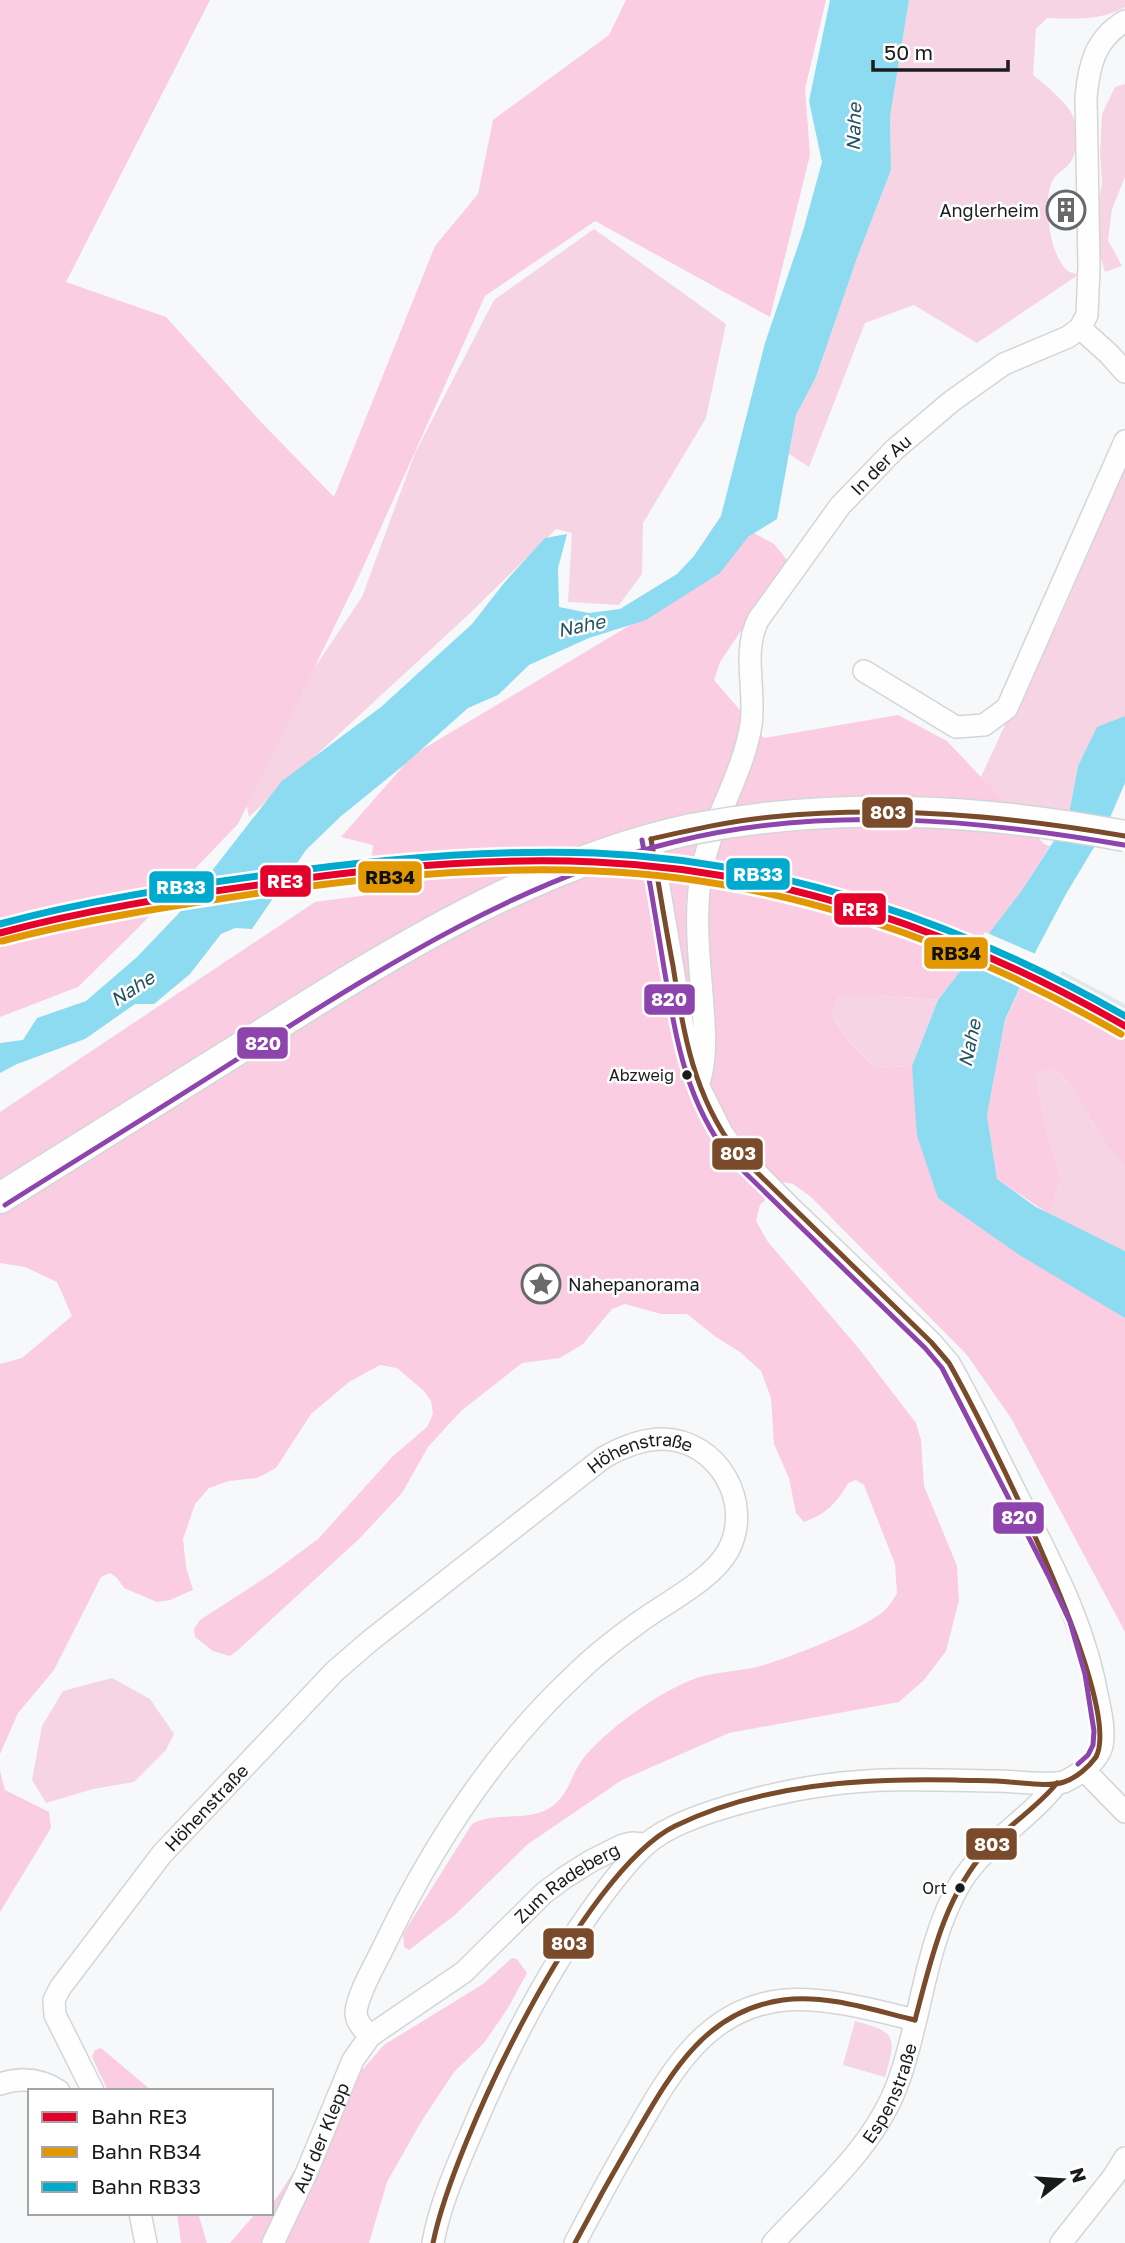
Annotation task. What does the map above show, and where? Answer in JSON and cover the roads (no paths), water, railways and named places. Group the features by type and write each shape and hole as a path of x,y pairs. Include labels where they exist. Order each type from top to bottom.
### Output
{"main road":[{"path":"0,1198 418,940 506,894 651,839 692,829 786,814 897,810 994,817 1125,836"}],"street":[{"path":"1125,21 1101,43 1091,59 1088,74 1086,97 1089,266 1087,314 1080,328 1125,372"},
{"name":"In der Au","path":"698,1085 706,1046 698,938 700,883 709,837 746,748 752,710 749,645 758,620 814,540 867,476 894,450 979,380 1004,364 1068,337 1080,328"},
{"path":"864,670 956,727 984,725 1007,708 1125,441"},
{"path":"651,839 682,1022 698,1085 722,1133 736,1152 790,1208 931,1342 949,1363 1078,1619 1094,1672 1103,1731 1102,1747 1095,1760 1084,1770 1125,1812"},
{"name":"Höhenstraße","path":"92,2089 55,2015 54,2000 60,1988 162,1854 335,1671 603,1458 620,1448 641,1441 665,1439 703,1452 729,1478 735,1496 735,1534 729,1550 720,1563 702,1578 638,1623 576,1674 519,1733 494,1765 461,1810 414,1889 362,1992 356,2013 359,2024 370,2036"},
{"name":"Zum Radeberg","path":"370,2036 464,1972 544,1893 564,1878 623,1845 646,1844 667,1830 695,1818 826,1785 910,1781 1057,1783 1064,1782 1084,1770"},
{"name":"Espenstraße","path":"772,2243 873,2134 887,2109 900,2080 935,1944 960,1884 989,1846 1048,1796 1057,1783"},
{"path":"433,2243 449,2189 486,2097 541,1992 572,1937 646,1844"},
{"path":"575,2243 677,2064 713,2029 737,2014 761,2004 786,2000 871,2009 915,2020"},
{"name":"Auf der Klepp","path":"272,2243 305,2176 353,2060 370,2036"},
{"path":"0,2084 34,2080 54,2089"},
{"path":"1061,2243 1125,2158"},
{"path":"140,2215 146,2243"}],"water":[{"name":"Nahe","path":"830,0 909,0 890,117 891,170 816,377 796,415 777,519 748,537 720,573 646,620 589,638 529,665 498,695 468,708 340,817 306,850 252,929 235,928 221,934 190,974 154,1004 135,1004 85,1039 0,1073 0,1043 23,1040 37,1018 86,1001 137,957 179,913 282,781 381,707 472,624 504,583 545,538 567,534 558,568 559,607 589,613 620,609 677,574 694,556 721,516 765,343 803,231 822,162 809,101"},
{"name":"Nahe","path":"1125,716 1125,783 1105,829 1037,949 1005,1020 987,1115 997,1179 1036,1207 1125,1251 1125,1318 1021,1256 938,1198 917,1136 912,1066 938,1000 1022,890 1068,819 1078,766 1097,727"}],"rail line":[{"name":"RB33","path":"0,924 64,908 160,890 384,861 468,854 553,852 665,858 734,869 869,903 1000,952 1125,1016"},
{"name":"RE3","path":"0,933 64,917 161,899 300,879 468,863 595,862 734,878 803,893 870,912 936,935 1000,962 1125,1026"},
{"name":"RB34","path":"2,941 162,908 300,887 384,878 510,870 594,871 663,876 732,886 867,920 933,943 997,970 1121,1034"}],"place":[{"name":"Anglerheim","path":"1066,210"},
{"name":"Abzweig","path":"687,1075"},
{"name":"Nahepanorama","path":"541,1284"},
{"name":"Ort","path":"960,1888"}]}
